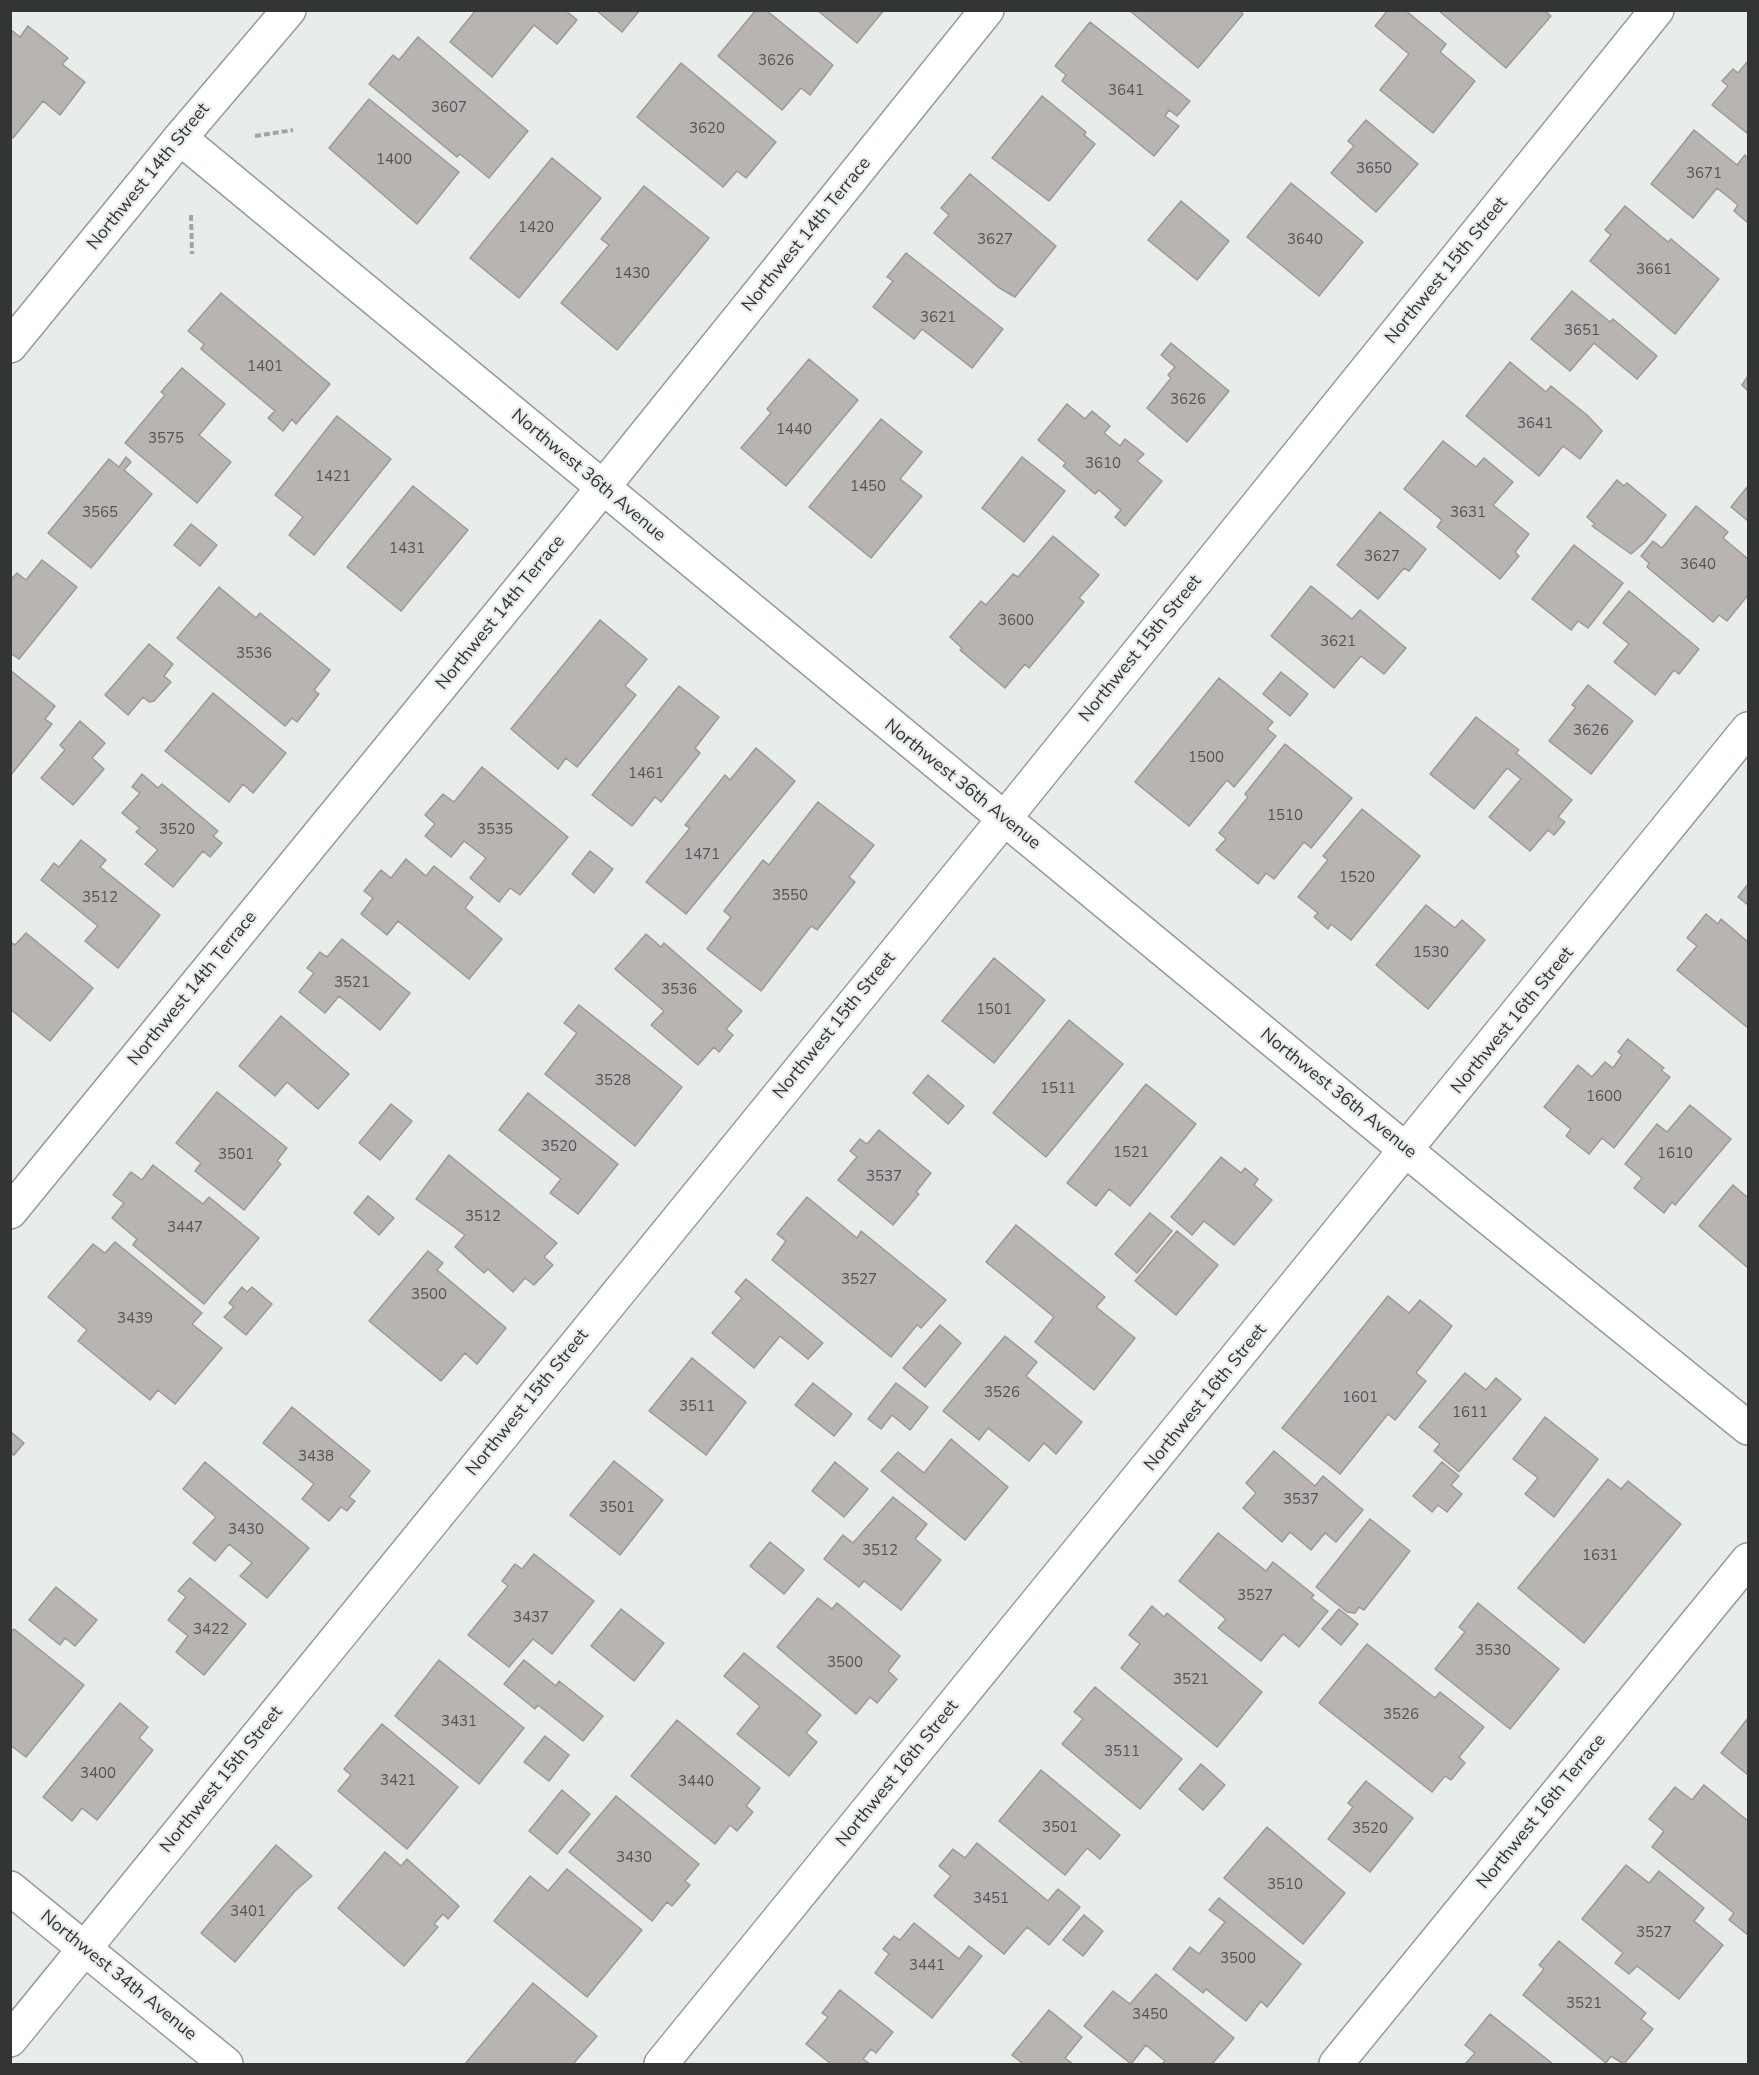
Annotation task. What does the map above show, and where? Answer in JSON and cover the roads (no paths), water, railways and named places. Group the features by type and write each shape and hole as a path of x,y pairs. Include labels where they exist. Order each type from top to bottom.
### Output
{"street":[{"name":"Northwest 14th Street","path":"10,346 180,138 289,10"},
{"name":"Northwest 14th Terrace","path":"10,1212 603,488 987,10"},
{"name":"Northwest 15th Street","path":"10,2040 1004,819 1657,10"},
{"name":"Northwest 36th Avenue","path":"180,138 1004,819 1749,1428"},
{"name":"Northwest 16th Street","path":"662,2064 1749,729"},
{"name":"Northwest 16th Terrace","path":"1336,2064 1749,1560"},
{"name":"Northwest 34th Avenue","path":"10,1888 226,2064"}]}
